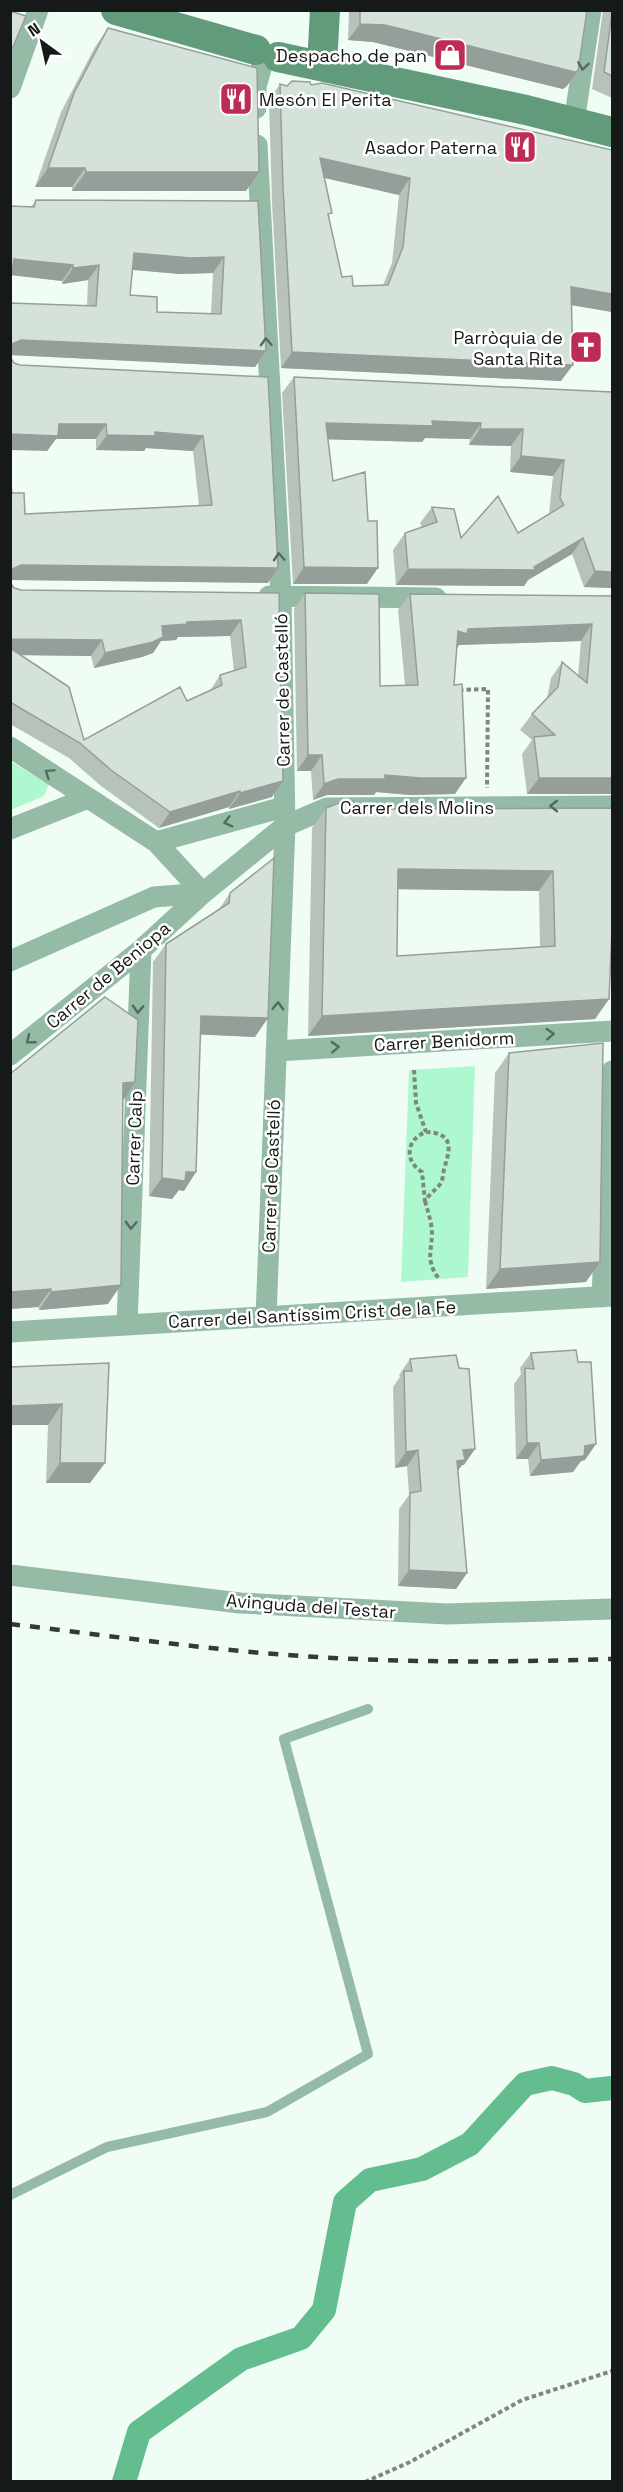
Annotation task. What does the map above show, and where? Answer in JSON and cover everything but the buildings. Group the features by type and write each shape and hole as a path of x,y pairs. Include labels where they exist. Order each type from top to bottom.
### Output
{"street":[{"path":"10,88 38,10"},
{"path":"116,10 146,15 265,57 322,65 600,128 591,10"},
{"path":"322,65 325,10"},
{"name":"Carrer de Castelló","path":"265,57 256,87 259,204 281,596 285,817 266,1317"},
{"path":"237,204 259,204"},
{"path":"245,379 292,381"},
{"path":"254,596 459,598"},
{"path":"10,747 156,842 203,893"},
{"path":"10,829 88,798"},
{"name":"Carrer dels Molins","path":"156,842 327,808 612,806"},
{"name":"Carrer dels Molins","path":"203,893 285,817"},
{"path":"10,961 154,897 203,893"},
{"name":"Carrer de Beniopa","path":"10,1055 141,950 203,893"},
{"name":"Carrer Calp","path":"127,1325 141,950"},
{"name":"Carrer Benidorm","path":"276,1051 612,1031"},
{"path":"607,1296 612,1071"},
{"name":"Carrer del Santíssim Crist de la Fe","path":"10,1332 607,1296"},
{"name":"Avinguda del Testar","path":"10,1575 240,1603 447,1614 612,1609"}],"lane":[{"path":"10,2196 107,2147 267,2112 368,2054 284,1739 368,1709"}],"path":[{"path":"455,690 488,689 487,807"},
{"path":"414,1070 416,1103 426,1132"},
{"path":"425,1201 430,1192 442,1182 450,1151 448,1144 440,1134 426,1132 415,1138 408,1148 412,1163 422,1172 425,1201 432,1233 430,1263 439,1279"},
{"path":"365,2481 410,2462 522,2400 612,2371"}],"green space":[{"path":"10,761 49,784 44,796 11,810"},
{"path":"475,1066 468,1277 401,1282 409,1070"}],"waterway":[{"path":"124,2482 139,2432 241,2359 301,2338 324,2310 345,2202 370,2180 422,2169 470,2144 525,2084 552,2078 574,2084 585,2091 612,2088"}],"railway":[{"path":"10,1624 202,1647 317,1657 465,1661 612,1659"}],"place":[{"name":"Despacho de pan","path":"450,55"},
{"name":"Mesón El Perita","path":"236,99"},
{"name":"Asador Paterna","path":"520,147"},
{"name":"Parròquia de Santa Rita","path":"586,347"}]}
